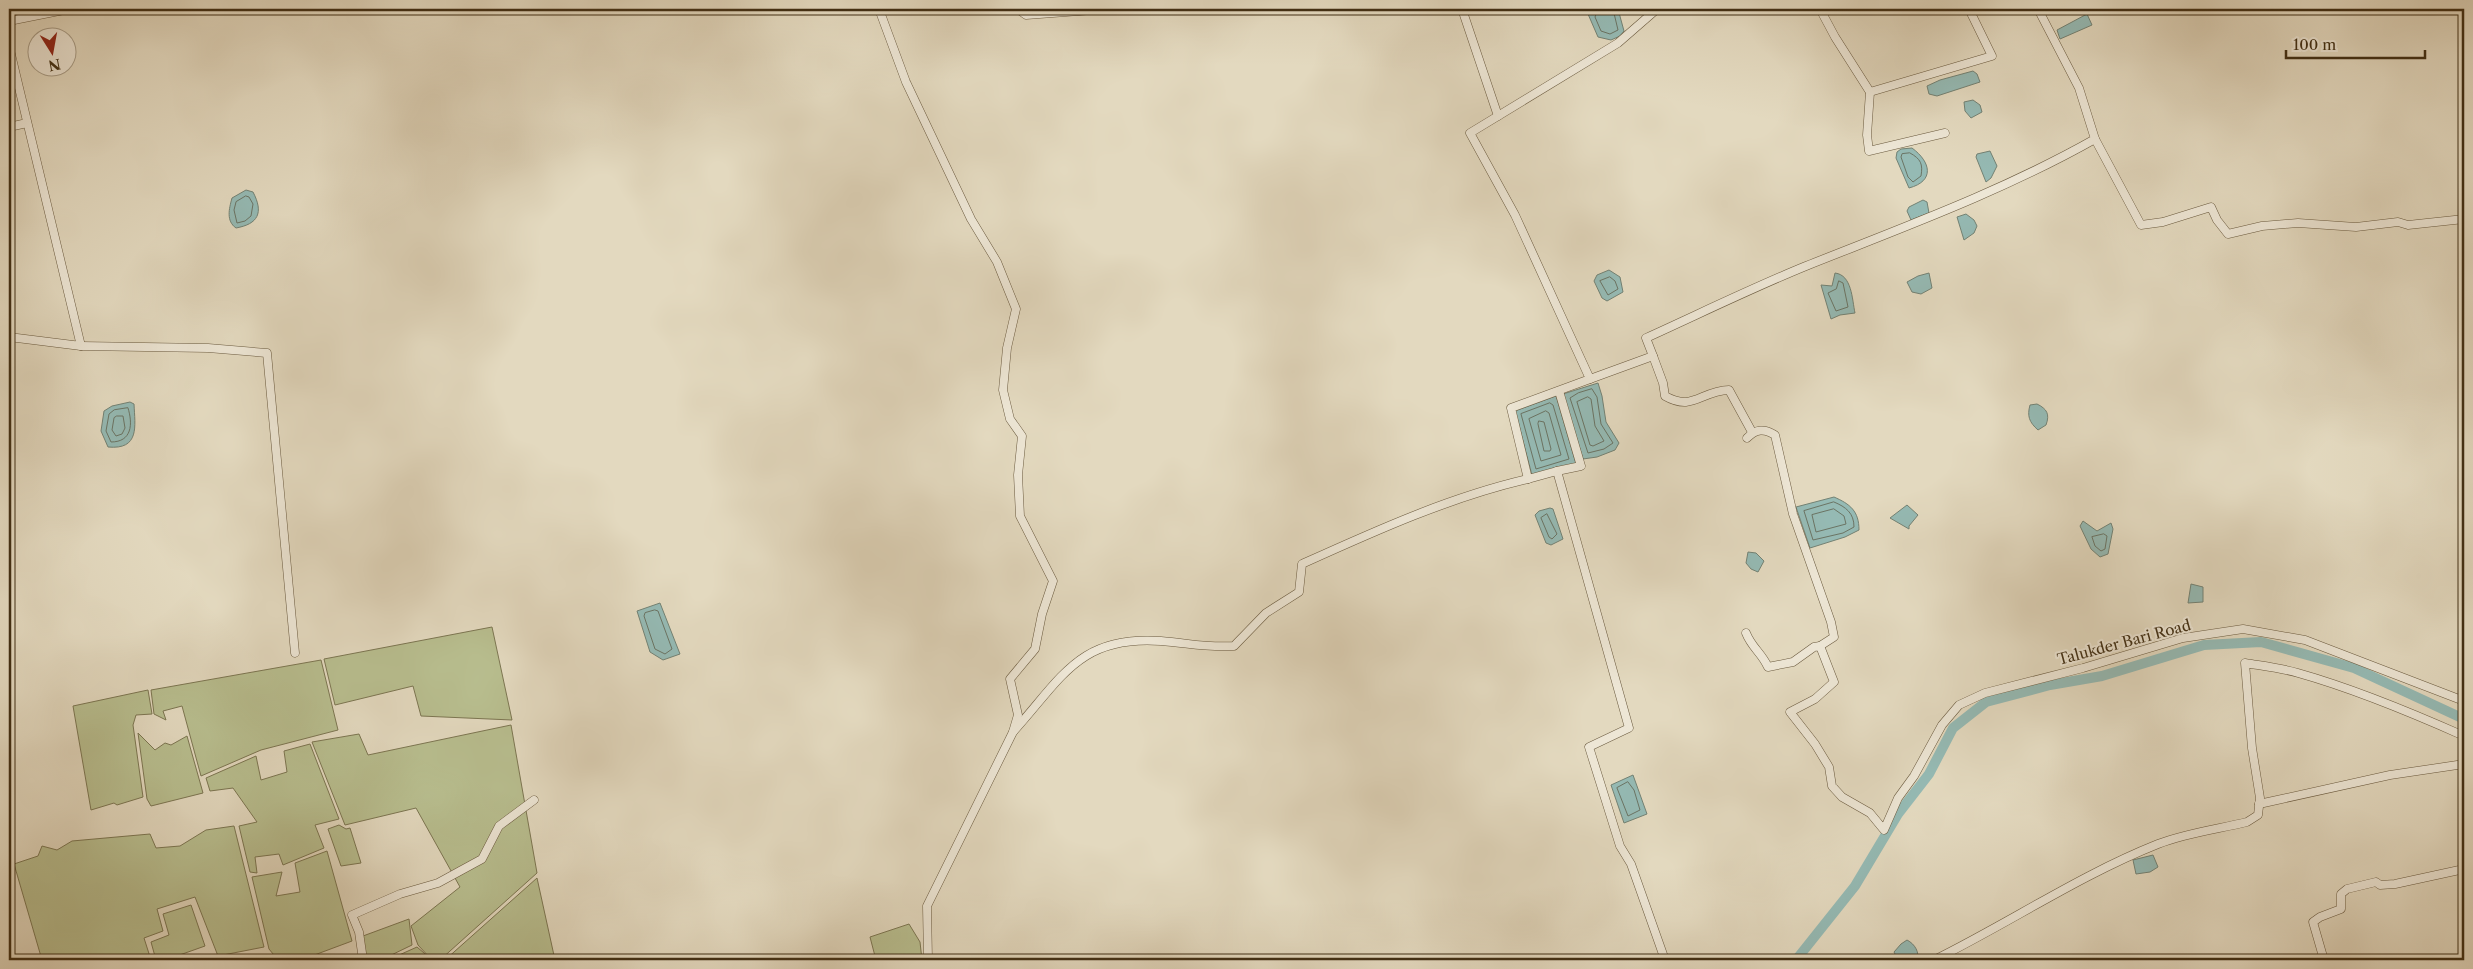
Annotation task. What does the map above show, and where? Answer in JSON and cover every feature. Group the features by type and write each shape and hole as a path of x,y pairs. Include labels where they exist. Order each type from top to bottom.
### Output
{"street":[{"path":"9,21 69,9"},
{"path":"879,9 906,82 971,219 997,262 1016,309 1007,348 1003,390 1010,419 1022,436 1018,475 1020,516 1053,581 1042,614 1035,649 1010,679 1018,715 1013,732 927,906 928,960"},
{"path":"1018,9 1026,14 1106,9"},
{"path":"1462,9 1498,116"},
{"path":"1590,379 1514,215 1470,133 1618,43 1657,9"},
{"path":"1820,9 1835,37 1870,92 1867,135 1869,151 1945,133"},
{"path":"1870,92 1992,56 1969,9"},
{"path":"2038,9 2079,88 2095,139 2141,225 2163,222 2211,206 2217,220 2228,234 2262,226 2298,223 2356,227 2398,222 2408,225 2464,219"},
{"path":"9,46 80,346"},
{"path":"9,127 27,124"},
{"path":"1746,633 1751,645 1761,653 1768,667 1793,662 1814,647 1820,646 1834,637 1831,622 1793,514 1775,435 1768,430 1750,435 1730,390 1715,391 1693,402 1678,404 1665,396 1663,383 1646,338 1799,269 2009,184 2095,139"},
{"path":"9,337 80,346 208,348 267,353 296,653"},
{"path":"1528,479 1511,408 1653,356"},
{"path":"1013,732 1065,672 1092,650 1126,640 1162,641 1208,648 1234,646 1266,613 1299,592 1302,564 1419,514 1497,486 1581,466 1559,391"},
{"path":"1557,471 1629,728 1589,747 1620,846 1630,864 1665,960"},
{"name":"Talukder Bari Road","path":"1820,646 1834,682 1815,699 1790,712 1815,744 1829,767 1832,786 1842,797 1870,813 1884,830 1898,798 1914,776 1942,725 1959,706 1985,693 2083,668 2183,638 2243,629 2305,640 2464,701"},
{"path":"1934,960 2036,907 2078,880 2133,854 2160,843 2247,822 2258,815 2259,804 2252,748 2246,663 2297,672 2410,712 2464,736"},
{"path":"2259,804 2390,776 2464,764"},
{"path":"363,960 359,932 352,915 400,894 438,883 482,859 499,826 534,800"},
{"path":"2324,960 2313,922 2320,917 2341,909 2342,894 2347,890 2376,882 2387,885 2464,869"}],"green space":[{"path":"492,627 512,720 421,716 413,686 335,705 324,659"},
{"path":"321,660 338,730 261,750 201,776 182,706 163,711 166,720 154,714 151,690"},
{"path":"148,690 152,714 136,715 133,725 143,797 91,810 73,706"},
{"path":"511,725 537,873 440,960 388,960 417,947 431,959 418,945 411,926 460,887 416,808 345,825 312,742 359,734 368,755"},
{"path":"138,733 155,750 165,743 171,745 187,736 203,793 151,806 147,799"},
{"path":"310,744 339,819 315,825 324,848 283,865 279,854 255,857 257,873 250,872 239,826 257,822 233,788 210,791 206,778 256,756 261,780 287,772 284,751"},
{"path":"339,825 346,829 350,828 361,863 341,866 328,829"},
{"path":"234,826 264,947 218,956 195,897 157,909 163,931 144,938 151,960 42,960 14,864 38,856 42,846 57,850 72,841 150,834 156,848 180,846 206,830"},
{"path":"327,851 352,941 301,960 278,960 269,949 252,877 282,872 276,896 300,892 295,863"},
{"path":"537,878 555,960 445,960"},
{"path":"191,905 205,946 174,957 173,960 156,960 151,942 169,935 163,914"},
{"path":"409,919 412,945 381,960 366,960 363,936"},
{"path":"909,924 920,942 922,960 876,960 870,937"}],"water":[{"path":"1595,9 1604,11 1618,9 1624,31 1620,36 1611,40 1598,37 1588,14"},
{"path":"2087,14 2092,25 2060,39 2057,30"},
{"path":"1973,71 1977,74 1980,82 1937,96 1929,94 1927,86 1940,80"},
{"path":"1973,100 1980,105 1982,112 1971,118 1965,111 1964,102"},
{"path":"1912,148 1923,159 1927,171 1923,181 1909,188 1896,158 1897,152 1901,149"},
{"path":"1990,151 1997,166 1991,178 1986,182 1976,157 1977,154"},
{"path":"246,190 253,192 256,199 258,206 257,216 249,224 236,228 230,218 229,210 232,198"},
{"path":"1923,200 1927,202 1929,213 1911,220 1907,211 1909,207"},
{"path":"1966,214 1974,220 1977,226 1974,233 1964,240 1957,217"},
{"path":"1609,270 1620,277 1623,292 1607,301 1602,298 1594,281 1597,275"},
{"path":"1835,273 1845,278 1848,283 1855,313 1840,315 1831,319 1821,285 1832,286"},
{"path":"1929,273 1932,288 1921,294 1912,292 1907,282"},
{"path":"1598,383 1606,422 1619,443 1615,450 1597,457 1583,459 1563,394"},
{"path":"1556,396 1576,464 1532,475 1515,411"},
{"path":"130,402 134,404 135,420 131,441 126,445 108,447 101,431 104,411 112,406"},
{"path":"2037,404 2048,415 2046,425 2038,430 2029,416 2030,405"},
{"path":"1834,497 1845,502 1852,509 1859,523 1859,530 1845,537 1810,548 1796,507"},
{"path":"1907,505 1918,515 1909,526 1909,529 1890,518"},
{"path":"1553,509 1563,539 1551,545 1546,543 1535,515 1539,511"},
{"path":"2083,521 2097,531 2111,523 2113,529 2108,554 2100,557 2091,549 2080,526"},
{"path":"1748,552 1756,553 1764,561 1758,572 1751,569 1746,563"},
{"path":"2191,584 2203,587 2203,602 2188,603"},
{"path":"660,603 680,654 663,660 650,652 637,611"},
{"path":"1633,775 1647,814 1624,823 1611,785"},
{"path":"2153,855 2158,867 2150,872 2136,874 2133,860"},
{"path":"1907,940 1916,949 1918,954 1917,960 1898,960 1894,952"}],"waterway":[{"path":"1796,960 1855,886 1898,814 1929,774 1953,728 1986,702 2050,685 2102,676 2204,645 2261,642 2354,668 2464,719"}]}
